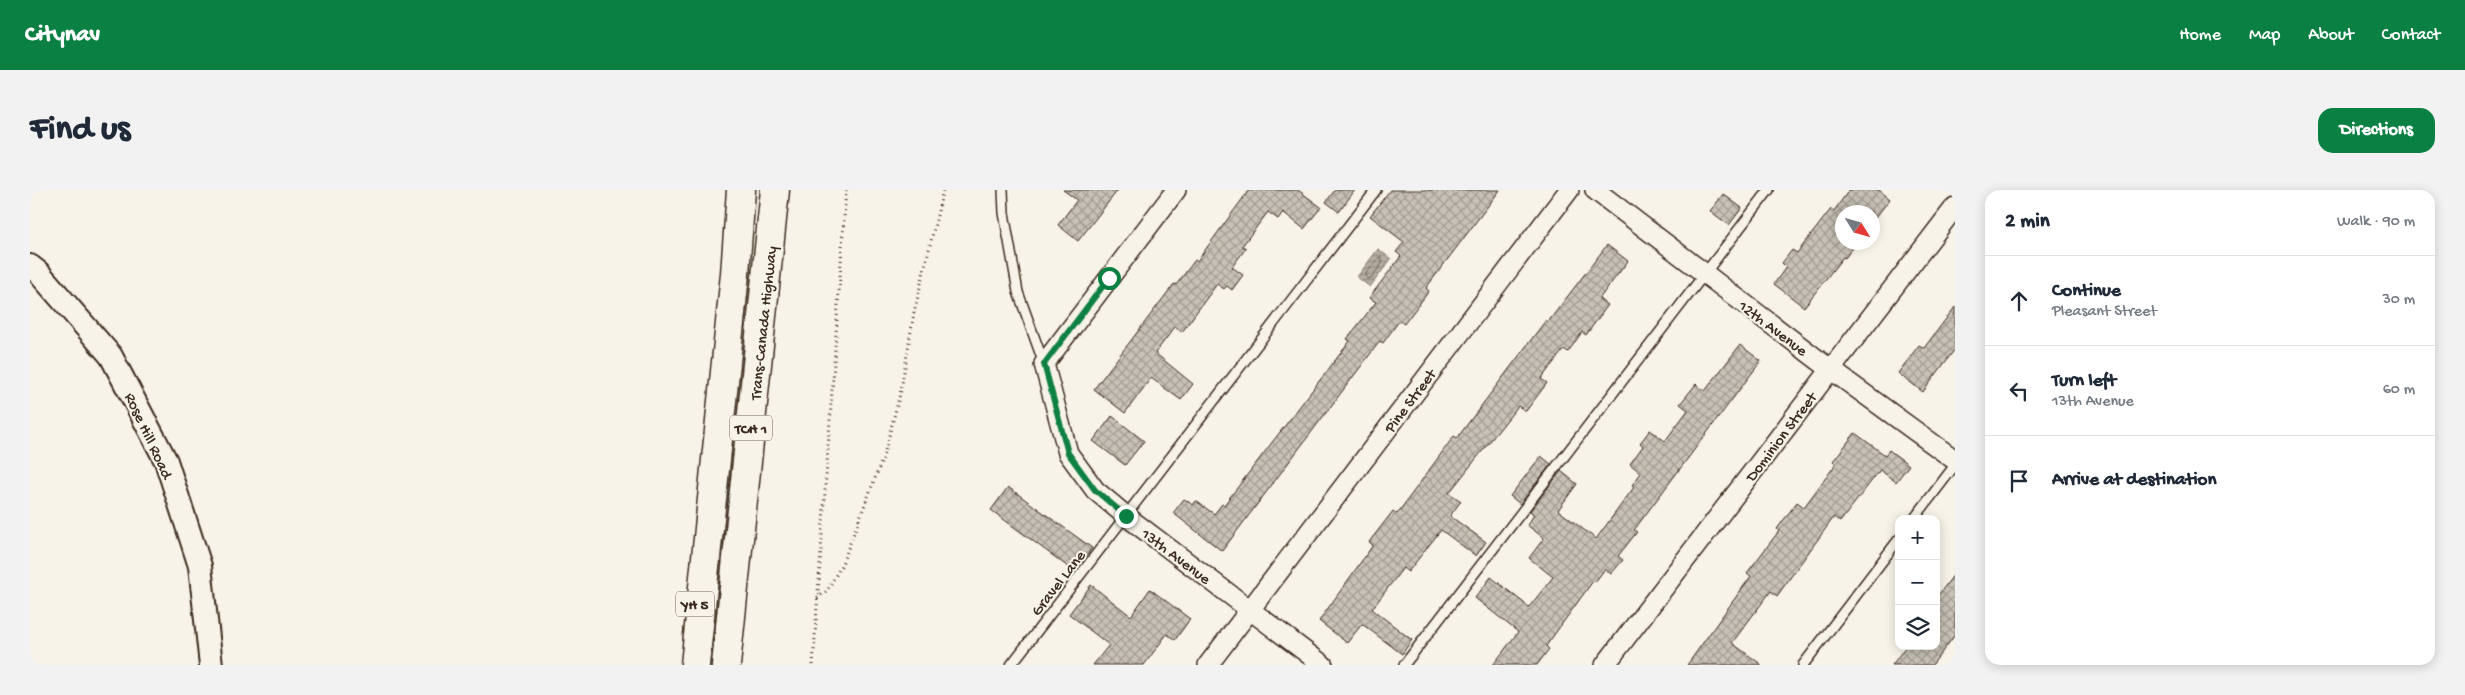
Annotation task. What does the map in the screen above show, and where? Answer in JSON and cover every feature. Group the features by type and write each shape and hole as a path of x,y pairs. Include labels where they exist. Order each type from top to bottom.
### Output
{"highway":[{"name":"Trans-Canada Highway","path":"695,665 735,274 741,190"},
{"name":"Trans-Canada Highway","path":"726,665 775,190"},
{"name":"YH 5","path":"683,665 707,542"}],"street":[{"path":"1044,364 1176,190"},
{"name":"Pine Street","path":"1208,665 1570,190"},
{"name":"12th Avenue","path":"1596,190 1830,369 1955,460"},
{"name":"Dominion Street","path":"1604,665 1955,207"},
{"name":"Rose Hill Road","path":"30,266 39,273 111,356 166,461 200,566 211,665"},
{"name":"13th Avenue","path":"1044,364 1068,453 1095,490 1126,516 1323,665"}],"lane":[{"path":"1003,190 1004,212 1018,292 1044,364"},
{"name":"Gravel Lane","path":"1011,665 1376,190"},
{"path":"1404,665 1769,190"},
{"path":"1917,515 1955,465"},
{"path":"1803,665 1895,544"}],"path":[{"path":"813,665 846,190"},
{"path":"817,598 827,591 842,564 884,455 901,390 914,313 943,190"}],"water":[{"path":"1378,249 1391,259 1370,287 1357,277"}],"building":[{"path":"1063,190 1118,190 1078,241 1058,225 1077,200"},
{"path":"1249,190 1298,190 1321,207 1304,229 1283,212 1278,219 1268,212 1242,246 1246,248 1232,267 1243,275 1232,290 1227,286 1224,289 1217,284 1182,332 1175,327 1155,353 1193,384 1181,400 1151,378 1125,413 1094,389 1174,284 1176,285 1195,260 1197,261"},
{"path":"1335,190 1355,190 1339,212 1326,202"},
{"path":"1390,190 1500,190 1426,288 1429,291 1404,324 1399,321 1383,343 1380,341 1222,551 1173,513 1184,499 1193,505 1196,501 1214,514 1222,504 1224,505 1350,341 1347,339 1376,302 1369,298 1401,256 1396,252 1404,242 1370,216"},
{"path":"1849,190 1879,190 1890,199 1880,212 1880,205 1838,205"},
{"path":"1723,194 1742,208 1729,225 1710,211"},
{"path":"1831,209 1834,211 1835,210 1835,250 1851,250 1845,258 1843,257 1804,307 1774,284 1786,267 1782,263 1792,250 1797,253"},
{"path":"1607,245 1628,261 1599,299 1608,305 1586,335 1582,332 1568,352 1564,349 1541,379 1547,383 1526,411 1518,406 1449,493 1461,501 1450,516 1486,542 1476,556 1441,530 1408,572 1403,568 1372,609 1412,640 1402,654 1362,624 1347,643 1319,621 1373,545 1369,542 1393,511 1397,514 1454,436 1457,438 1546,320 1548,322"},
{"path":"1955,307 1955,349 1923,392 1898,373 1919,345 1924,348"},
{"path":"1740,345 1761,361 1634,530 1637,532 1618,556 1623,560 1611,574 1605,569 1595,582 1593,581 1546,646 1549,649 1537,665 1493,665 1518,632 1475,598 1491,577 1529,607 1553,577 1529,558 1544,538 1527,525 1534,515 1530,511 1561,471 1577,484 1558,510 1596,539 1632,490 1634,487 1632,485 1641,473 1630,464 1643,446 1640,443 1650,430 1665,441 1688,410 1680,404 1696,384 1705,391"},
{"path":"1112,416 1144,441 1125,465 1093,441"},
{"path":"1855,433 1885,455 1889,450 1909,465 1896,482 1880,470 1840,522 1834,517 1777,596 1771,591 1732,643 1762,665 1687,665 1751,576 1747,573 1779,531 1777,529 1797,502 1804,507 1836,464 1833,461"},
{"path":"1541,456 1551,464 1520,504 1510,496"},
{"path":"1008,487 1092,548 1075,572 991,510"},
{"path":"1955,573 1955,635 1932,665 1892,665 1903,650 1940,650 1940,593"},
{"path":"1091,585 1131,616 1150,589 1190,619 1175,640 1167,634 1144,665 1093,665 1109,645 1069,614"}],"route":[{"path":"1109,278 1044,364 1068,453 1095,490 1126,516"}]}
